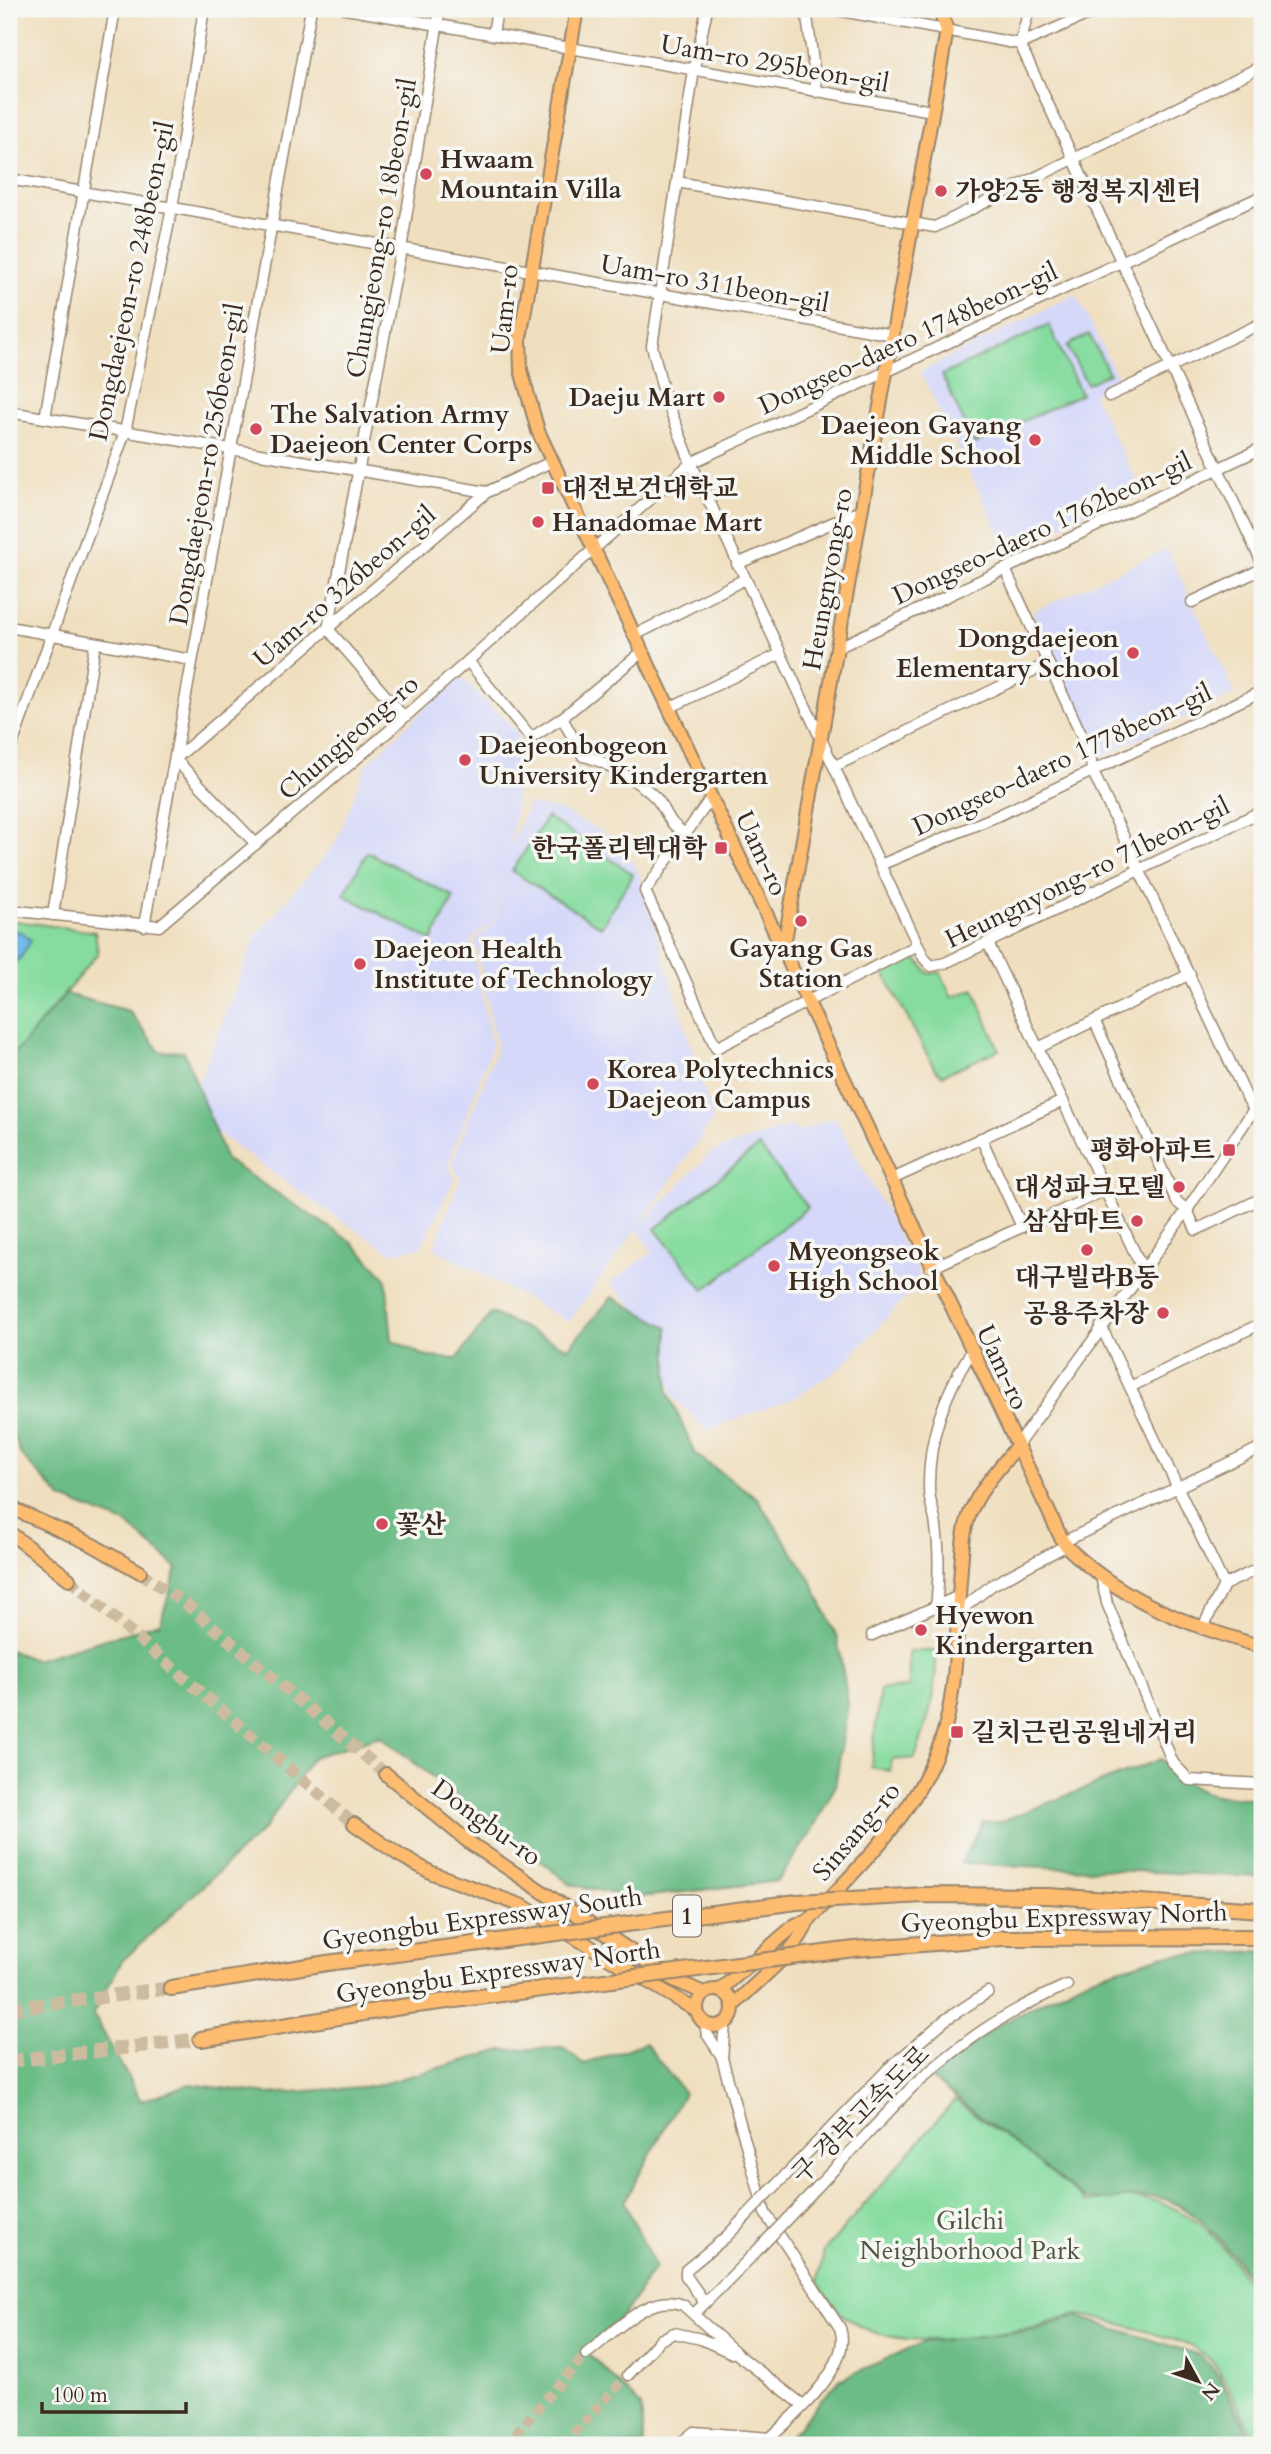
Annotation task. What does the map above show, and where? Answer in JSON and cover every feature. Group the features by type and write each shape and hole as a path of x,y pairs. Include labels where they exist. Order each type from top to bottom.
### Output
{"highway":[{"name":"Gyeongbu Expressway South","path":"170,1988 327,1963 797,1902 924,1895 1049,1896 1262,1910"},
{"name":"Gyeongbu Expressway North","path":"201,2039 401,2007 854,1950 1003,1938 1262,1937"}],"main road":[{"name":"Uam-ro","path":"577,9 529,272 520,338 521,370 527,399 551,462 1064,1544 1101,1576 1162,1613 1202,1629 1262,1647"},
{"path":"939,9 947,30"},
{"name":"Heungnyong-ro","path":"783,951 947,30"},
{"name":"Sinsang-ro","path":"808,1921 900,1822 925,1781 941,1742 949,1708 962,1546 970,1513 981,1493 1016,1447"},
{"path":"9,1507 91,1544 140,1572"},
{"path":"9,1532 69,1579"},
{"name":"Dongbu-ro","path":"386,1774 470,1843 674,1980 705,1993"},
{"name":"Dongbu-ro","path":"354,1824 399,1855 432,1873 523,1906 697,2011"},
{"path":"720,1990 729,1996 733,2006 732,2016 725,2024 715,2027 705,2024 697,2011 698,2001 705,1993 720,1990 795,1925 808,1921"},
{"path":"733,2006 804,1933 808,1921"}],"street":[{"path":"9,29 12,9"},
{"path":"45,418 115,9"},
{"name":"Dongdaejeon-ro 248beon-gil","path":"9,753 125,432 172,208 204,9"},
{"name":"Dongdaejeon-ro 256beon-gil","path":"144,926 311,9"},
{"name":"Uam-ro 295beon-gil","path":"346,9 378,12 493,35 932,111"},
{"name":"Chungjeong-ro 18beon-gil","path":"328,629 401,249 440,9"},
{"path":"493,35 497,9"},
{"name":"Heungnyong-ro 71beon-gil","path":"707,9 694,70 652,346 664,394 691,464 819,738 835,766 918,945 931,966 988,943 1262,811"},
{"path":"806,9 817,92"},
{"path":"831,9 1020,44 1100,9"},
{"path":"1028,9 1020,44 1262,563"},
{"path":"677,182 935,226 1262,66"},
{"name":"Uam-ro 311beon-gil","path":"9,179 893,335"},
{"name":"Dongseo-daero 1748beon-gil","path":"593,552 691,464 1262,196"},
{"path":"1110,396 1262,323"},
{"path":"9,412 487,492"},
{"name":"Dongseo-daero 1762beon-gil","path":"839,647 1262,448"},
{"name":"Uam-ro 326beon-gil","path":"175,759 487,492 551,462"},
{"path":"737,564 862,510"},
{"name":"Chungjeong-ro","path":"9,910 159,926 593,552"},
{"path":"1005,569 1090,754 1092,769 1246,1096 1262,1123"},
{"path":"1192,602 1262,569"},
{"path":"635,635 745,579"},
{"path":"9,627 192,660"},
{"path":"328,629 403,716"},
{"path":"52,915 95,643"},
{"path":"468,661 531,738 562,718 642,652"},
{"path":"669,708 780,654"},
{"path":"835,766 1047,664"},
{"name":"Dongseo-daero 1778beon-gil","path":"880,865 998,816 1092,769 1262,691"},
{"path":"562,718 583,756 597,758 655,797 672,827 686,834"},
{"path":"175,759 256,844"},
{"name":"Uam-ro","path":"711,798 645,891 716,1048 918,945"},
{"path":"988,943 1142,1268"},
{"path":"1038,1048 1095,1023 1190,974"},
{"path":"1095,1023 1178,1202 1186,1210 1196,1230 1262,1198"},
{"path":"1016,1447 1186,1210 1262,1097"},
{"path":"890,1180 1063,1101"},
{"path":"931,1268 1022,1227 981,1138"},
{"path":"1042,1220 1105,1190"},
{"path":"1130,1387 1262,1323"},
{"path":"1101,1326 1224,1585"},
{"path":"936,1608 940,1576 936,1527 929,1492 932,1444 941,1407 971,1352"},
{"path":"957,1612 992,1585 1064,1544 1262,1447"},
{"path":"1202,1629 1224,1585 1262,1567"},
{"path":"1101,1576 1107,1603 1172,1763 1189,1780 1262,1784"},
{"path":"872,1634 959,1596"},
{"name":"구 경부고속도로","path":"694,2314 912,2087 973,2035 1019,2006 1067,1985"},
{"name":"구 경부고속도로","path":"705,2303 686,2276 686,2270 726,2236 888,2069 945,2020 988,1992"},
{"path":"678,2445 694,2432 727,2432 749,2439 770,2438 833,2371 844,2340 840,2328 765,2213 722,2058 707,2034 705,2024"},
{"path":"722,2058 725,2024"},
{"path":"586,2354 653,2303 672,2301 694,2314 742,2358 803,2405"},
{"path":"628,2375 660,2340 674,2333 701,2339 742,2358"}],"shaded area":[{"name":"Daejeon Gayang Middle School","path":"1076,294 1119,380 1093,394 1139,487 1009,552 920,372"},
{"name":"Dongdaejeon Elementary School","path":"1167,549 1235,694 1100,757 1032,612"},
{"path":"459,675 518,733 515,818 509,849 529,803 562,811 613,838 637,868 713,1120 638,1226 712,1152 791,1125 798,1132 835,1117 922,1280 841,1367 795,1398 706,1430 674,1397 662,1353 665,1339 610,1283 653,1252 637,1229 569,1322 434,1248 460,1178 452,1163 497,1048 475,940 496,921 505,858 495,920 471,939 492,1046 448,1165 455,1178 421,1247 392,1253 312,1201 187,1111 257,934 336,843 366,765"}],"green space":[{"path":"1049,325 1081,394 974,444 942,375"},
{"path":"1089,334 1109,373 1087,384 1067,346"},
{"path":"547,817 633,874 601,927 512,871"},
{"path":"367,852 454,897 432,941 344,895"},
{"path":"9,920 95,932 98,953 17,1052 9,1054"},
{"path":"914,956 929,974 940,972 952,997 974,989 999,1050 942,1075 935,1069 883,972"},
{"path":"65,994 129,1011 160,1052 184,1051 226,1160 352,1242 386,1278 392,1340 427,1357 457,1359 491,1313 568,1348 612,1297 668,1327 668,1392 695,1454 757,1498 811,1580 837,1637 848,1703 835,1787 810,1834 778,1881 633,1898 570,1884 380,1736 313,1757 264,1829 122,1961 93,2014 141,2101 190,2084 268,2094 375,2086 502,2050 563,2048 584,2064 645,2043 684,2093 624,2202 655,2267 624,2315 585,2350 641,2406 644,2445 9,2445 9,1650 35,1660 160,1623 177,1568 126,1523 62,1499 21,1455 12,1432 9,1434 9,1054 17,1051"},
{"path":"759,1146 808,1207 704,1290 655,1229"},
{"path":"909,1651 936,1651 933,1693 920,1745 915,1758 892,1760 890,1771 871,1767 880,1690 909,1687"},
{"path":"1161,1759 1186,1782 1206,1793 1262,1799 1262,1877 961,1863 983,1822 999,1822"},
{"path":"1262,1951 1262,2297 1226,2246 1206,2225 1183,2208 1151,2197 1085,2199 931,2078 995,2027 1088,1978 1166,1955"},
{"name":"Gilchi Neighborhood Park","path":"955,2100 1045,2166 1087,2203 1116,2198 1142,2199 1165,2205 1187,2215 1224,2248 1253,2293 1262,2298 1262,2444 1246,2422 1227,2383 1211,2361 1193,2347 1161,2336 1079,2315 1005,2333 943,2340 912,2339 883,2335 857,2324 835,2307 818,2281 824,2251"},
{"path":"1075,2316 1200,2355 1219,2376 1251,2437 1260,2445 782,2445 839,2380 924,2342 1035,2330"}],"water":[{"path":"9,931 22,932 31,941 20,958 9,966"}],"tunnel":[{"path":"140,1572 186,1604 386,1774"},
{"path":"69,1579 354,1824"},
{"path":"9,2009 171,1988"},
{"path":"9,2061 201,2039"},
{"path":"505,2445 586,2354"},
{"path":"563,2445 628,2375"}],"place":[{"name":"Hwaam Mountain Villa","path":"426,174"},
{"name":"가양2동 행정복지센터","path":"941,191"},
{"name":"Daeju Mart","path":"719,397"},
{"name":"The Salvation Army Daejeon Center Corps","path":"256,429"},
{"name":"Daejeon Gayang Middle School","path":"1035,440"},
{"name":"대전보건대학교","path":"548,488"},
{"name":"Hanadomae Mart","path":"538,522"},
{"name":"Dongdaejeon Elementary School","path":"1133,653"},
{"name":"Daejeonbogeon University Kindergarten","path":"465,760"},
{"name":"한국폴리텍대학","path":"721,848"},
{"name":"Gayang Gas Station","path":"801,921"},
{"name":"Daejeon Health Institute of Technology","path":"360,964"},
{"name":"Korea Polytechnics Daejeon Campus","path":"593,1084"},
{"name":"평화아파트","path":"1229,1150"},
{"name":"대성파크모텔","path":"1179,1187"},
{"name":"삼삼마트","path":"1137,1221"},
{"name":"대구빌라B동","path":"1087,1250"},
{"name":"Myeongseok High School","path":"774,1266"},
{"name":"공용주차장","path":"1163,1313"},
{"name":"꽃산","path":"382,1524"},
{"name":"Hyewon Kindergarten","path":"921,1630"},
{"name":"길치근린공원네거리","path":"957,1732"}]}
